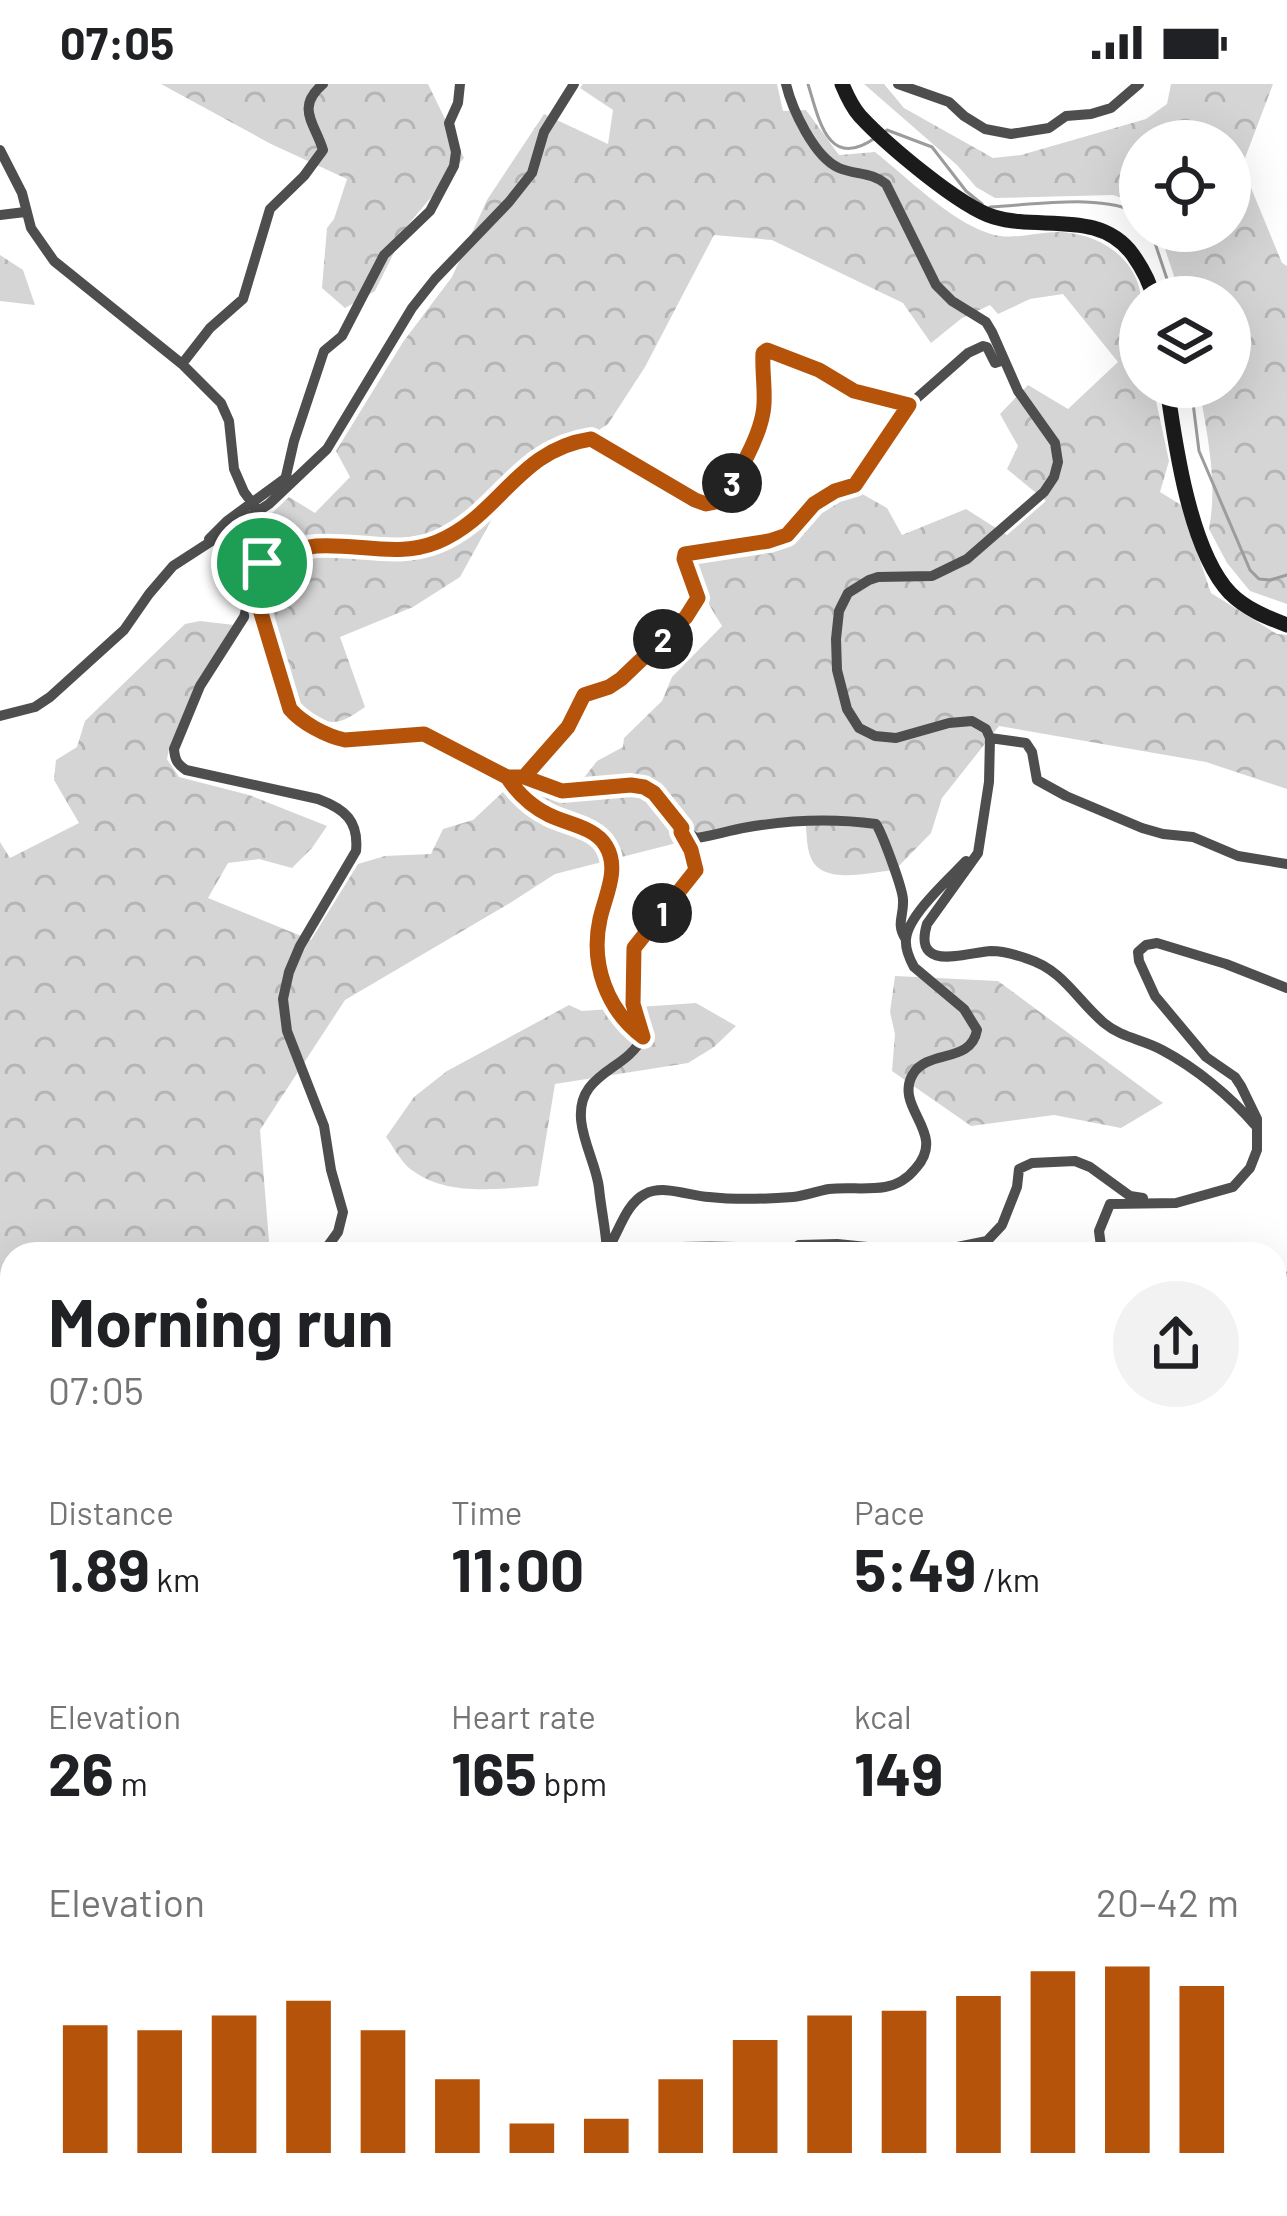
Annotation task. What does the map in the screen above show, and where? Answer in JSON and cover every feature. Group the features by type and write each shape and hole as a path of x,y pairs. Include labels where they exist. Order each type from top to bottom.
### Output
{"main road":[{"path":"842,84 859,115 955,197 990,216 1011,221 1098,228 1128,248 1145,276"},
{"path":"1170,408 1184,489 1219,580 1249,609 1287,625"}],"street":[{"path":"182,364 210,328 243,299 270,209 323,150 308,109 309,99 323,84"},
{"path":"0,716 35,707 50,697 124,630 173,566 248,520 291,478 294,441 324,351 342,336 384,255 430,211 454,166 456,152 449,123 460,84"},
{"path":"206,544 216,530 327,449 412,308 532,173 544,132 574,84"},
{"path":"786,84 797,118 831,163 883,180 936,285 986,322 1028,408 1055,443 1058,462 1043,492 954,567 921,578 878,577 842,600 836,639 841,691 859,728 896,738 972,721 986,729 990,738 981,843 927,923 925,936 931,951 946,958 1004,952 1054,970 1103,1022 1187,1066 1232,1100 1255,1125"},
{"path":"898,84 949,102 985,129 1011,134 1049,128 1066,116 1111,108 1139,84"},
{"path":"0,150 40,243 54,261 182,364 221,404 229,421 234,469 265,521 260,563 244,617 200,686 174,749 178,765 186,770 318,799 337,806 355,825 356,851 300,946 283,999 286,1031 325,1126 343,1212 331,1242"},
{"path":"0,215 25,212"},
{"path":"524,777 568,727 584,695 616,683 695,605 698,591 685,554 787,535 814,504 855,485 909,405 977,347 987,347 995,363 1004,361"},
{"path":"260,563 318,546 411,550 435,543 483,513 513,478 575,441 591,439 695,500 716,502 734,480 761,420 763,353 767,350 819,370 854,391 909,405"},
{"path":"260,563 258,603 290,709 333,737 424,734 507,777 524,777 562,791 644,787 696,838 802,820 876,824 883,835 903,896 900,930 914,967 964,1009 976,1030 966,1049 922,1064 910,1078 908,1095 927,1137 927,1149 917,1167 886,1187 825,1190 796,1197 711,1198 655,1190 634,1202 612,1242"},
{"path":"990,738 1026,743 1037,780 1123,821 1163,834 1193,837 1238,856 1287,864"},
{"path":"507,777 531,805 597,835 605,844 612,866 597,938 603,980 620,1017 643,1037"},
{"path":"607,1242 583,1112 590,1087 634,1053 643,1037 633,1004 634,948 694,875 696,864 682,828"},
{"path":"906,938 922,908 964,862 974,858"},
{"path":"1100,1242 1099,1232 1110,1204 1161,1204 1233,1187 1255,1158 1257,1119 1241,1086 1206,1057 1155,996 1138,952 1157,943 1287,988"},
{"path":"982,1242 1002,1226 1019,1169 1032,1162 1075,1160 1130,1196 1161,1204"}],"green space":[{"path":"161,84 428,84 464,158 407,226 375,291 345,308 322,288 327,228 347,179"},
{"path":"583,84 777,84 783,111 806,110 839,155 875,152 973,227 1006,236 1076,234 1102,243 1124,260 1135,276 1119,276 1119,408 1158,408 1169,461 1160,492 1181,505 1211,593 1277,634 1287,635 1287,789 1206,762 999,726 942,798 931,833 895,870 837,875 817,867 807,844 805,819 759,822 555,874 345,1000 260,1130 269,1242 0,1242 0,842 10,858 79,823 54,780 56,760 77,747 85,721 185,624 234,625 196,683 169,749 167,759 179,777 249,795 327,826 292,868 259,859 228,863 208,898 311,940 358,864 385,856 431,854 443,829 473,820 505,790 520,782 552,792 583,779 597,761 623,747 624,738 662,701 672,677 722,626 700,584 693,557 788,540 819,506 857,491 887,508 902,535 966,509 1007,535 1046,501 1007,469 1018,446 1000,414 1028,385 1068,409 1118,362 1063,294 1030,299 998,314 990,305 962,318 931,343 903,303 772,240 714,235 645,367 608,424 503,499 460,577 413,607 340,637 365,707 331,722 298,704 266,600 277,529 272,513 289,497 315,513 350,477 336,451 403,342 452,277 487,200 544,114 608,144 613,110 580,88"},
{"path":"864,84 884,84 904,108 993,158 1021,155 1119,127 1119,197 995,198 976,187"},
{"path":"1171,84 1273,84 1251,142 1251,120 1143,120 1167,104"},
{"path":"1251,188 1287,266 1287,604 1250,591 1227,563 1209,529 1212,476 1203,408 1251,408 1251,276 1174,276 1166,252 1251,252"},
{"path":"0,255 23,270 35,305 0,301"},
{"path":"895,976 998,981 1163,1103 1121,1128 1054,1115 971,1126 892,1071 895,1034 890,1012"},
{"path":"696,1003 736,1026 688,1063 555,1084 538,1186 471,1189 438,1183 409,1168 386,1137 414,1097 447,1071 569,1005 582,1011"}],"waterway":[{"path":"808,84 822,126 836,145 859,147 875,138"},
{"path":"883,133 887,130 932,147 982,204"},
{"path":"990,207 1088,202 1119,207"},
{"path":"1158,252 1166,276"},
{"path":"1194,408 1199,451 1250,570 1259,579 1287,575"}],"route":[{"path":"262,563 258,603 295,715 345,740 424,734 507,777 524,777 562,791 644,787 679,824 696,870 634,948 633,1004 643,1037 620,1017 603,980 597,938 612,866 605,844 597,835 531,805 507,777 524,777 568,727 584,695 616,683 686,617 698,591 685,554 787,535 814,504 855,485 909,405 854,391 819,370 767,350 763,353 761,420 734,480 716,502 695,500 591,439 575,441 513,478 483,513 435,543 411,550 318,546 262,563"}]}
